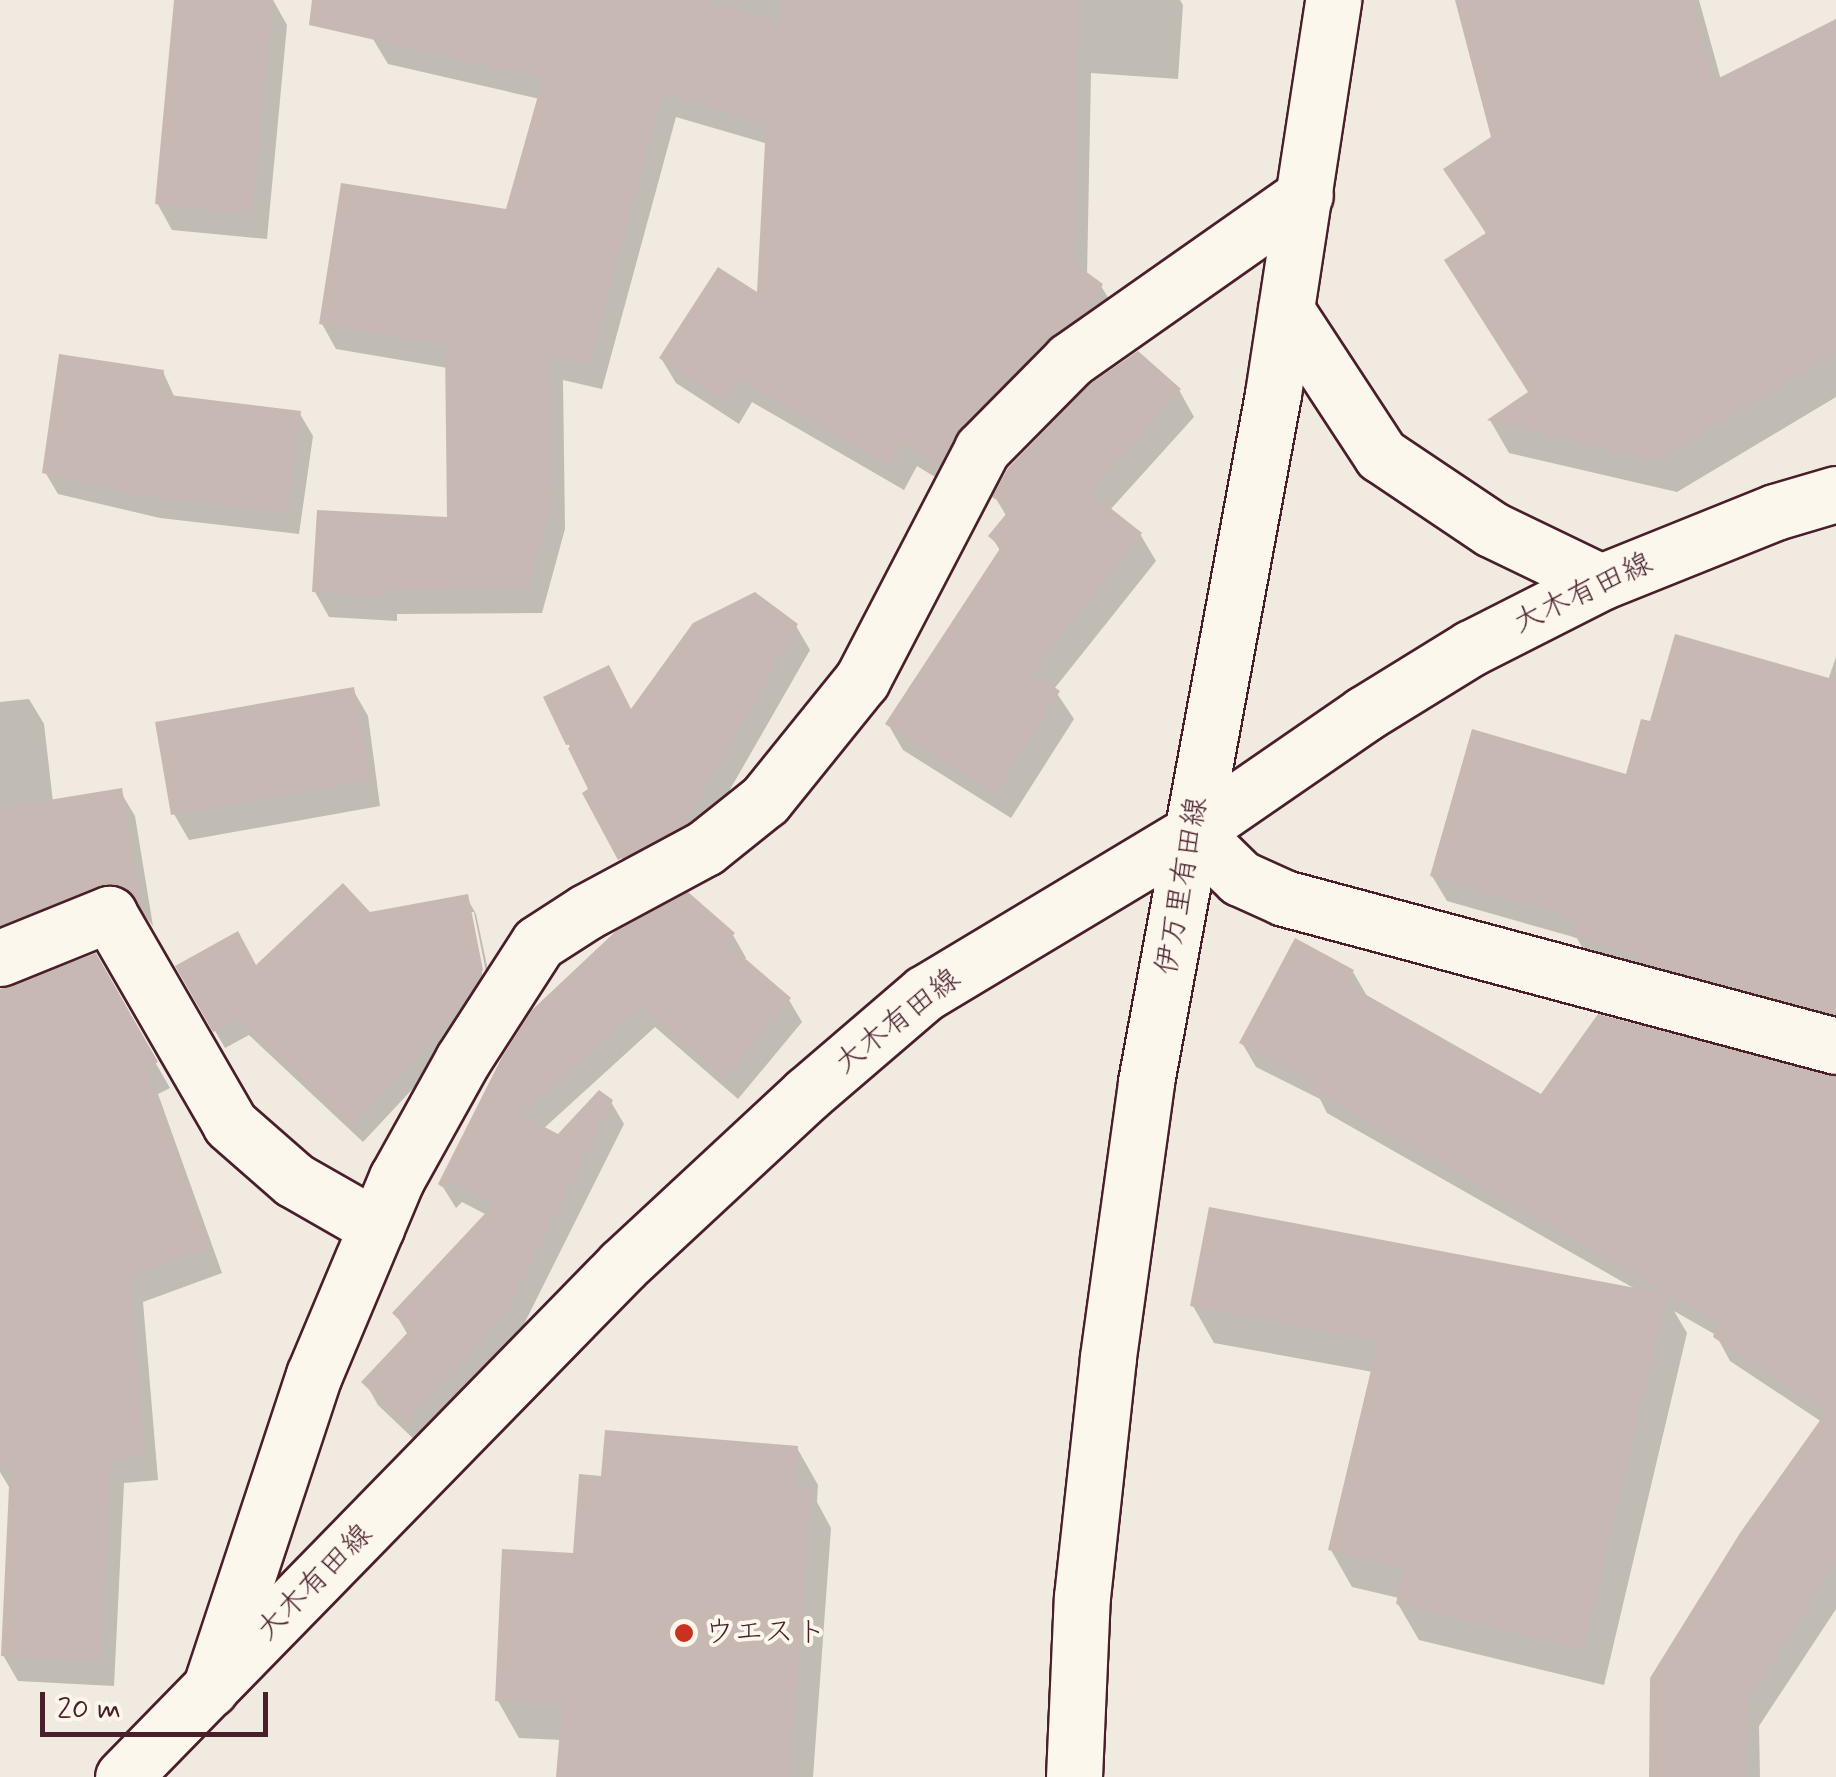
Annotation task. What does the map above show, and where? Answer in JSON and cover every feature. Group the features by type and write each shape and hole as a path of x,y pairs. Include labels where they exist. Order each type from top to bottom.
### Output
{"main road":[{"name":"伊万里有田線","path":"1074,1777 1082,1597 1108,1356 1146,1082 1286,310 1333,0"},
{"path":"210,1690 314,1375 397,1178 453,1078 538,943 586,912 705,848 765,800 862,680 982,449 1070,360 1305,195"},
{"path":"1286,310 1381,455 1491,529 1601,582"},
{"name":"大木有田線","path":"124,1777 623,1265 807,1094 926,993 1192,832 1364,714 1456,658 1601,582 1775,512 1836,494"},
{"path":"1192,832 1240,878 1284,898 1836,1046"},
{"path":"0,958 109,914 230,1124 294,1180 376,1227"}],"building":[{"path":"174,0 273,0 252,214 155,204"},
{"path":"312,0 707,0 781,23 782,0 1079,0 1074,263 1103,284 1090,308 1048,338 960,427 939,465 902,443 889,466 737,378 724,401 659,358 718,267 757,292 766,124 662,93 589,365 550,356 551,503 528,588 384,590 384,596 312,592 317,510 447,517 445,345 319,324 341,183 506,209 543,78 309,25"},
{"path":"1455,0 1691,0 1713,81 1836,19 1836,352 1654,461 1487,420 1528,392 1444,260 1486,233 1443,169 1491,137"},
{"path":"1138,351 1181,389 1089,491 1142,533 1032,672 1060,691 995,793 885,724 1001,547 988,536 1011,508 992,497 1008,468 1090,384"},
{"path":"59,354 164,370 161,394 301,411 287,513 146,496 42,473"},
{"path":"755,592 798,624 684,824 618,860 582,793 588,789 568,748 577,743 566,745 543,697 609,665 631,709 693,623"},
{"path":"1675,634 1836,680 1836,1014 1636,960 1640,955 1573,937 1578,919 1430,876 1472,729 1626,774 1641,719 1650,721"},
{"path":"354,687 371,780 171,815 155,722"},
{"path":"122,788 142,909 127,888 111,883 0,924 0,808"},
{"path":"343,883 370,912 468,894 483,970 452,1019 352,1126 238,1019 213,1032 175,966 238,931 256,965"},
{"path":"688,892 735,933 727,943 791,998 724,1078 641,1006 521,1115 558,1134 599,1090 613,1100 506,1313 405,1424 361,1382 410,1330 392,1313 494,1204 449,1181 442,1187 438,1184 502,1057 532,1010 616,931"},
{"path":"1295,938 1354,970 1347,984 1541,1094 1598,1014 1836,1076 1836,1561 1747,1701 1746,1777 1649,1777 1650,1678 1740,1533 1826,1412 1713,1337 1718,1322 1311,1089 1315,1082 1239,1043"},
{"path":"96,953 158,1062 146,1069 209,1248 130,1276 145,1456 111,1458 101,1661 1,1656 10,1466 0,1467 0,989"},
{"path":"1209,1207 1667,1294 1583,1650 1396,1604 1403,1568 1328,1550 1378,1341 1190,1306"},
{"name":"ウエスト","path":"605,1430 798,1446 795,1487 812,1488 790,1777 556,1777 562,1705 495,1701 502,1549 573,1553 579,1474 601,1476"}],"place":[{"name":"ウエスト","path":"684,1633"}]}
